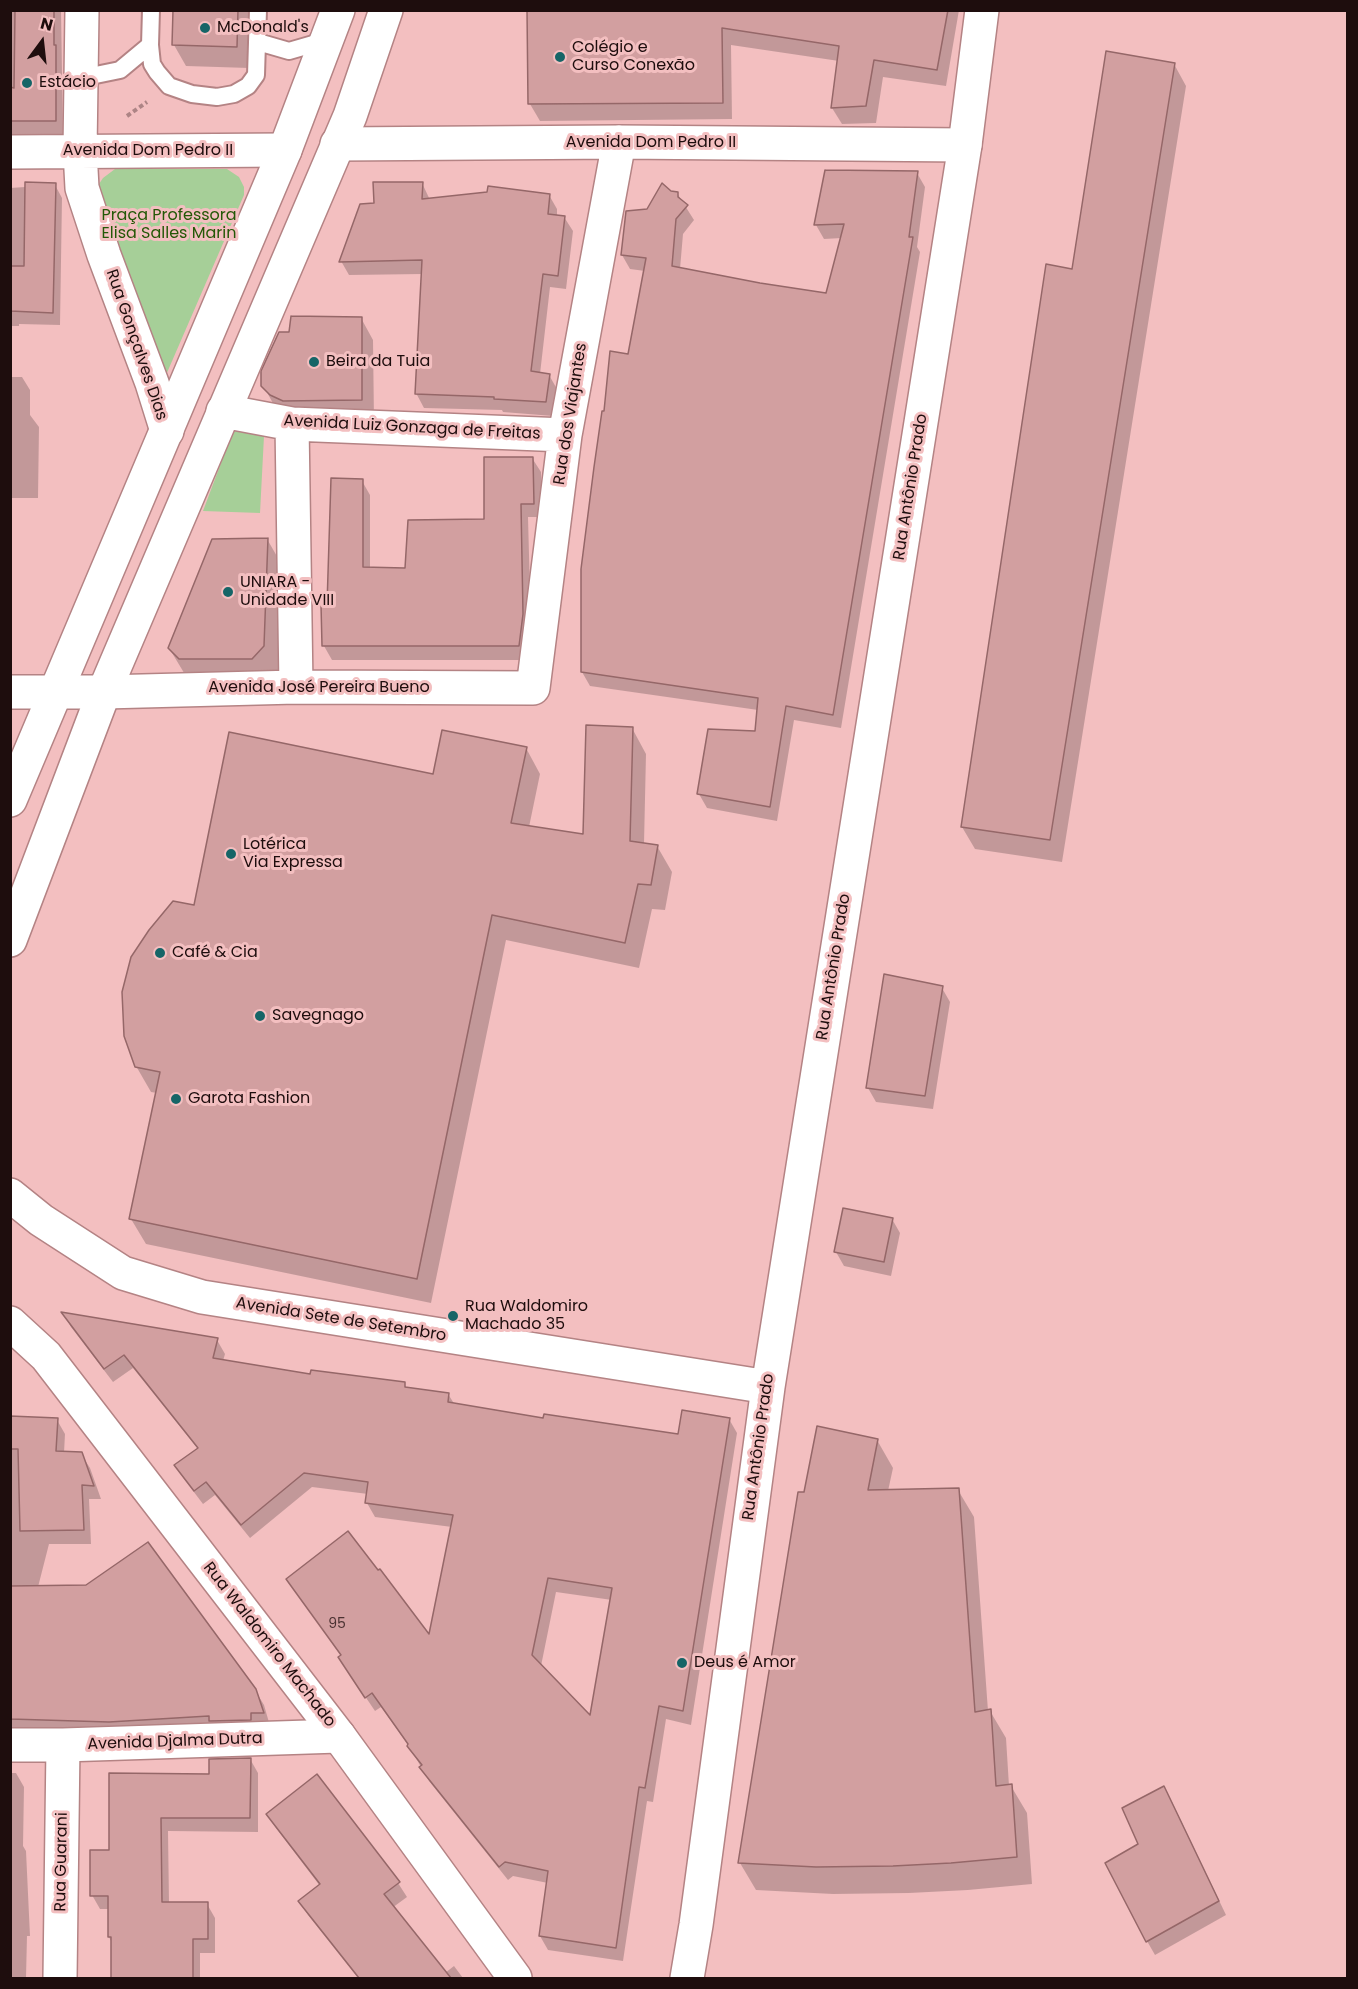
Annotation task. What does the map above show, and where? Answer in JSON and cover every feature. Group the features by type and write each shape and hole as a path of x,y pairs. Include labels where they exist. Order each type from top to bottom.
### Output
{"street":[{"name":"Rua Gonçalves Dias","path":"82,10 80,151 82,188 108,265 153,382 167,431"},
{"path":"10,940 104,692 350,116 386,10"},
{"name":"Rua Antônio Prado","path":"687,1978 768,1387 965,145 982,10"},
{"path":"10,800 285,150 333,25"},
{"name":"Avenida Dom Pedro II","path":"337,144 619,142 965,145"},
{"name":"Rua dos Viajantes","path":"533,688 565,435 619,142"},
{"name":"Avenida Dom Pedro II","path":"10,152 285,150"},
{"name":"Avenida Luiz Gonzaga de Freitas","path":"223,411 292,424 565,435"},
{"path":"292,424 296,687"},
{"name":"Avenida José Pereira Bueno","path":"10,692 56,693 296,687 533,688"},
{"name":"Avenida Sete de Setembro","path":"10,1195 41,1220 123,1273 202,1297 768,1387"},
{"name":"Rua Waldomiro Machado","path":"10,1323 46,1356 339,1736 515,1978"},
{"name":"Avenida Djalma Dutra","path":"10,1745 339,1736"},
{"name":"Rua Guarani","path":"60,1978 63,1745"},
{"path":"696,1925 706,1978"}],"lane":[{"path":"151,10 152,64 170,86 192,94 217,97 234,94 249,86 256,75 258,10"},
{"path":"258,42 289,51 333,25"},
{"path":"81,78 120,70 150,45"}],"green space":[{"name":"Praça Professora Elisa Salles Marin","path":"115,169 227,169 239,177 244,187 244,195 166,375 97,192 103,178"},
{"path":"233,431 264,436 260,513 203,511"}],"building":[{"path":"15,10 54,10 56,121 10,121 10,87 14,88"},
{"name":"McDonald's","path":"173,10 238,10 237,47 172,45"},
{"path":"527,10 948,10 937,70 874,60 866,106 831,108 839,46 722,28 723,103 528,104"},
{"path":"1106,51 1175,63 1050,840 961,827 1046,264 1072,269"},
{"path":"825,170 918,171 909,237 913,237 833,715 786,706 770,807 697,794 708,729 755,731 758,698 581,672 581,569 602,411 604,411 610,351 628,354 646,258 621,255 626,211 647,209 662,183 671,191 678,192 678,197 688,205 676,219 672,266 826,293 844,224 814,225"},
{"path":"25,182 56,183 53,313 10,311 10,266 24,266"},
{"path":"373,182 423,182 422,199 487,192 488,186 550,194 548,214 565,216 558,276 543,274 531,371 550,374 546,402 494,399 494,397 415,394 422,260 339,262 360,204 374,203"},
{"name":"Beira da Tuia","path":"291,316 362,317 362,400 283,401 270,395 261,386 261,371 279,332 289,332"},
{"path":"484,457 533,457 534,504 521,504 523,614 519,646 322,646 321,605 327,605 331,478 363,479 363,567 405,568 408,520 484,519"},
{"name":"UNIARA - Unidade VIII","path":"268,538 264,646 252,659 179,659 168,648 212,539"},
{"path":"586,725 633,727 630,841 658,845 651,885 638,884 625,943 492,915 417,1279 129,1219 160,1072 135,1067 124,1036 122,992 131,957 149,930 173,901 194,905 229,732 433,774 442,730 527,747 511,823 583,834"},
{"path":"884,974 943,986 925,1096 866,1088"},
{"path":"843,1208 893,1218 884,1262 834,1252"},
{"path":"61,1312 218,1338 213,1358 310,1374 311,1370 405,1382 405,1387 449,1393 448,1402 543,1418 544,1414 678,1434 682,1410 730,1418 683,1711 659,1706 645,1788 639,1787 616,1948 539,1936 548,1871 505,1862 499,1867 419,1767 422,1765 372,1693 365,1698 338,1657 341,1655 286,1579 348,1531 429,1634 453,1515 365,1503 368,1482 304,1473 241,1525 206,1482 194,1491 174,1465 198,1448 124,1355 104,1369","holes":["548,1578 612,1588 590,1715 532,1655"]},
{"path":"10,1416 58,1418 56,1451 82,1452 94,1486 82,1485 84,1530 20,1531 18,1449 10,1449"},
{"path":"817,1426 878,1439 868,1490 959,1488 975,1712 991,1709 996,1786 1012,1784 1017,1857 893,1866 816,1867 738,1863 798,1492 804,1492"},
{"path":"148,1542 256,1689 264,1713 251,1713 251,1720 209,1721 209,1716 109,1722 10,1719 10,1586 86,1585"},
{"path":"251,1758 250,1818 161,1818 162,1902 208,1902 208,1939 193,1939 193,1978 111,1978 108,1896 90,1896 90,1850 109,1850 109,1773 209,1774 209,1759"},
{"path":"317,1774 400,1882 384,1894 451,1978 359,1978 298,1901 320,1884 266,1814"},
{"path":"1164,1786 1219,1901 1146,1942 1105,1863 1138,1844 1122,1808"}],"place":[{"name":"McDonald's","path":"205,28"},
{"name":"Colégio e Curso Conexão","path":"560,57"},
{"name":"Estácio","path":"27,83"},
{"name":"Beira da Tuia","path":"314,362"},
{"name":"UNIARA - Unidade VIII","path":"228,592"},
{"name":"Lotérica Via Expressa","path":"231,854"},
{"name":"Café & Cia","path":"160,953"},
{"name":"Savegnago","path":"260,1016"},
{"name":"Garota Fashion","path":"176,1099"},
{"name":"Rua Waldomiro Machado 35","path":"453,1316"},
{"name":"Deus é Amor","path":"682,1663"}]}
